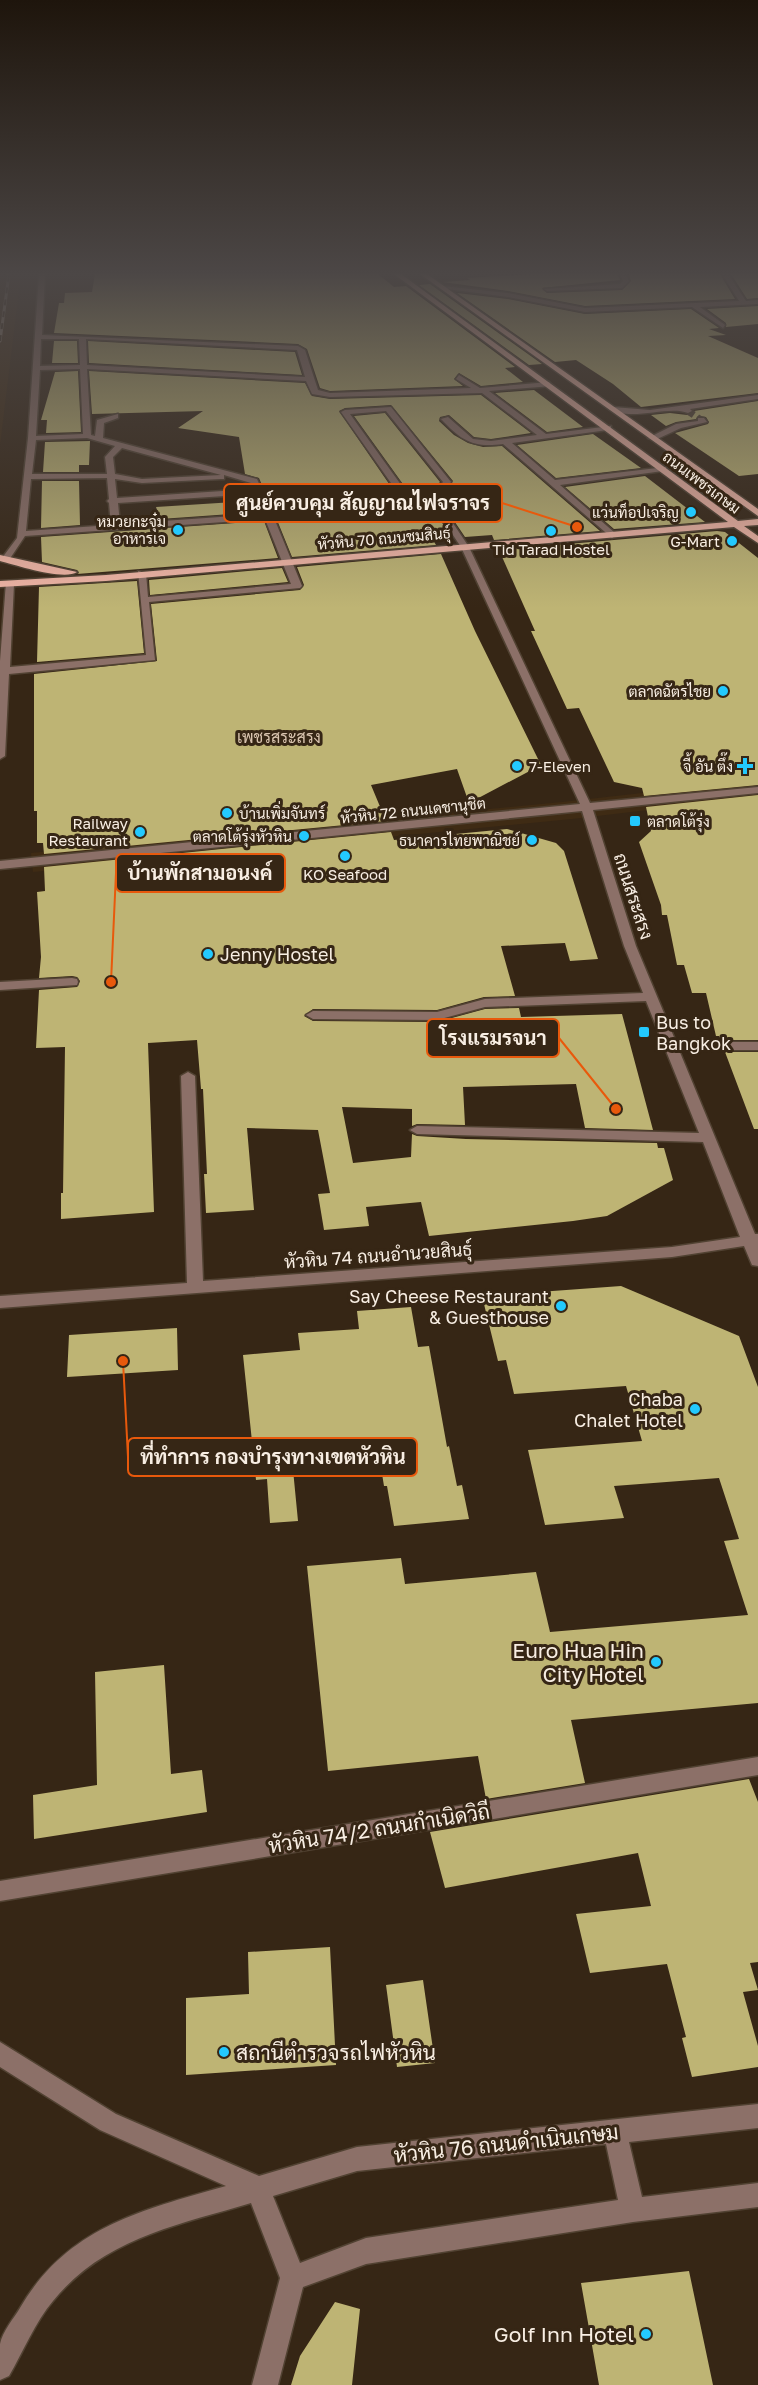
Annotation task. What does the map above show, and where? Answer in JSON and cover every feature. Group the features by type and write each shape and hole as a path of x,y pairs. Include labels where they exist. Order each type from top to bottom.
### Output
{"main road":[{"name":"ถนนเพชรเกษม","path":"551,385 758,540"},
{"name":"ถนนเพชรเกษม","path":"580,385 758,513"},
{"name":"หัวหิน 70 ถนนชมสินธุ์","path":"4,584 758,522"},
{"name":"หัวหิน 70 ถนนชมสินธุ์","path":"3,558 65,572 141,573"},
{"path":"4,584 23,573 19,562"}],"street":[{"path":"3,558 21,538 32,438 35,385"},
{"path":"84,385 87,436"},
{"path":"312,385 315,392 330,395 482,391 537,385"},
{"path":"473,385 545,436"},
{"path":"613,409 650,412 685,409 758,397"},
{"path":"388,409 447,482 436,499 401,491 345,412 388,409"},
{"path":"99,440 100,422 115,416"},
{"path":"445,419 471,441 506,442 608,428"},
{"path":"652,438 679,426 703,422 701,420"},
{"path":"32,438 87,436 254,481 297,586 144,600"},
{"path":"506,442 612,535"},
{"path":"116,528 111,501 109,457 120,446"},
{"path":"554,483 663,469"},
{"path":"26,477 109,476 142,481 233,476"},
{"path":"111,501 259,491"},
{"path":"21,534 270,517 436,499"},
{"name":"ถนนสระสรง","path":"436,499 465,547 535,702 587,808 630,946 707,1138 754,1239 758,1261"},
{"path":"4,671 151,658 141,573"},
{"path":"0,756 4,671 4,584"},
{"name":"หัวหิน 72 ถนนเดชานุชิต","path":"0,865 758,790"},
{"path":"0,986 72,982"},
{"path":"313,1015 437,1016 484,1003 650,997"},
{"path":"669,1046 758,1046"},
{"path":"188,1076 195,1287"},
{"path":"417,1130 707,1138"},
{"name":"หัวหิน 74 ถนนอำนวยสินธุ์","path":"0,1302 672,1252 754,1239"},
{"name":"หัวหิน 74/2 ถนนกำเนิดวิถี","path":"0,1891 758,1766"},
{"path":"0,2054 108,2122 257,2187 294,2278 265,2385"},
{"name":"หัวหิน 76 ถนนดำเนินเกษม","path":"0,2367 43,2293 68,2267 102,2242 141,2223 357,2159 758,2116"},
{"path":"615,2131 633,2210"},
{"path":"294,2278 366,2251 633,2210 758,2195"}],"shaded area":[{"path":"0,385 7,385 0,445"},
{"name":"ตลาดโต้รุ่งหัวหิน","path":"758,780 758,797 572,819 33,872 31,853 562,802"}],"building":[{"path":"51,385 79,385 81,432 46,433 47,420 41,420"},
{"path":"90,385 306,385 312,396 330,399 481,395 531,433 491,439 474,437 449,415 440,417 439,421 454,435 468,443 483,447 502,446 600,531 494,540 492,535 465,537 442,503 441,496 453,481 391,405 345,408 339,411 396,494 429,500 273,511 259,478 245,474 239,437 178,428 203,411 92,414"},
{"path":"319,385 463,386 330,391 320,388"},
{"path":"615,385 758,385 758,393 641,407"},
{"path":"534,390 583,427 547,432 495,393"},
{"path":"758,401 758,474 739,476 675,433 708,424 706,417 698,416 696,419 666,426 651,415 670,413 687,415 694,411"},
{"path":"385,413 440,482 432,490 405,487 354,416"},
{"path":"593,434 641,468 556,478 517,445"},
{"path":"90,441 89,465 79,465 79,472 43,472 45,442"},
{"path":"645,476 705,522 614,529 565,487"},
{"path":"42,481 79,481 80,525 41,528"},
{"path":"254,496 260,512 160,519 156,507 250,501 249,497"},
{"path":"433,509 452,538 433,540 436,545 292,557 277,520"},
{"path":"264,521 278,558 77,574 79,573 77,570 42,562 41,537"},
{"path":"725,532 758,558 758,785 644,796 642,788 614,782 579,708 567,709 531,631 535,631 499,550"},
{"path":"441,554 475,631 541,765 469,803 457,769 371,785 386,821 44,854 43,843 37,843 37,811 34,811 34,674 157,661 151,604 300,590 304,585 297,567"},
{"path":"282,568 288,582 150,595 149,580"},
{"path":"137,581 144,653 37,662 39,587"},
{"path":"758,795 758,1040 721,1040 719,1036 716,1036 706,993 692,993 684,965 677,965 667,915 662,915 661,905 639,842 651,831 646,807"},
{"path":"507,829 556,843 564,851 598,959 570,961 565,943 501,946 515,996 484,997 437,1010 313,1009 304,1016 313,1021 437,1022 485,1009 519,1008 521,1017 622,1014 653,1130 585,1128 576,1084 463,1087 465,1125 417,1124 412,1126 412,1109 342,1107 353,1163 411,1157 412,1134 466,1139 657,1143 658,1148 664,1148 673,1180 607,1216 573,1221 429,1236 421,1202 366,1207 369,1226 324,1230 318,1194 330,1193 318,1130 247,1128 254,1210 206,1213 204,1174 207,1174 203,1089 201,1089 197,1040 148,1043 154,1212 61,1219 65,1047 36,1048 39,990 77,987 80,981 77,977 72,976 39,978 41,957 37,892 45,891 44,867 391,832 394,840"},
{"path":"725,1052 758,1052 758,1129 754,1129"},
{"path":"621,1286 739,1336 758,1387 758,1703 571,1720 585,1783 486,1799 478,1756 328,1771 307,1566 401,1558 405,1584 536,1572 550,1632 748,1615 724,1541 739,1539 719,1478 614,1486 624,1518 545,1525 528,1450 642,1441 626,1386 514,1394 506,1360 498,1361 482,1296"},
{"path":"411,1307 418,1347 429,1346 447,1447 449,1446 457,1486 462,1485 469,1519 394,1526 377,1443 291,1449 298,1521 270,1523 267,1479 256,1480 243,1355 300,1350 298,1333 359,1329 357,1311"},
{"path":"177,1328 178,1370 67,1377 69,1335"},
{"path":"164,1665 171,1774 202,1770 207,1812 34,1839 33,1795 97,1785 95,1672"},
{"path":"749,1779 758,1802 758,1962 750,1963 758,1990 743,1992 758,2046 758,2067 692,2077 682,2038 686,2037 667,1964 590,1973 576,1914 651,1906 638,1853 445,1888 430,1832"},
{"path":"330,1947 336,2065 186,2075 186,1998 249,1994 248,1952"},
{"path":"423,1980 435,2063 397,2067 386,1985"},
{"name":"Golf Inn Hotel","path":"689,2271 713,2385 599,2385 581,2283"},
{"path":"335,2302 360,2309 352,2385 291,2385 300,2356"}],"tunnel":[{"path":"688,411 701,420"}],"place":[{"name":"แว่นท็อปเจริญ","path":"691,512"},
{"name":"ศูนย์ควบคุม สัญญาณไฟจราจร","path":"577,527"},
{"name":"หมวยกะจุ๋ม อาหารเจ","path":"178,530"},
{"name":"Tid Tarad Hostel","path":"551,531"},
{"name":"G-Mart","path":"732,541"},
{"name":"ตลาดฉัตรไชย","path":"723,691"},
{"name":"7-Eleven","path":"517,766"},
{"name":"จี้ อัน ตึ๊ง","path":"745,766"},
{"name":"บ้านเพิ่มจันทร์","path":"227,813"},
{"name":"ตลาดโต้รุ่ง","path":"635,821"},
{"name":"Railway Restaurant","path":"140,832"},
{"name":"ตลาดโต้รุ่งหัวหิน","path":"304,836"},
{"name":"ธนาคารไทยพาณิชย์","path":"532,840"},
{"name":"KO Seafood","path":"345,856"},
{"name":"Jenny Hostel","path":"208,954"},
{"name":"บ้านพักสามอนงค์","path":"111,982"},
{"name":"Bus to Bangkok","path":"644,1032"},
{"name":"โรงแรมรจนา","path":"616,1109"},
{"name":"Say Cheese Restaurant & Guesthouse","path":"561,1306"},
{"name":"ที่ทำการ กองบำรุงทางเขตหัวหิน","path":"123,1361"},
{"name":"Chaba Chalet Hotel","path":"695,1409"},
{"name":"Euro Hua Hin City Hotel","path":"656,1662"},
{"name":"สถานีตำรวจรถไฟหัวหิน","path":"224,2052"},
{"name":"Golf Inn Hotel","path":"646,2334"}],"district":[{"name":"เพชรสระสรง","path":"279,737"}]}
